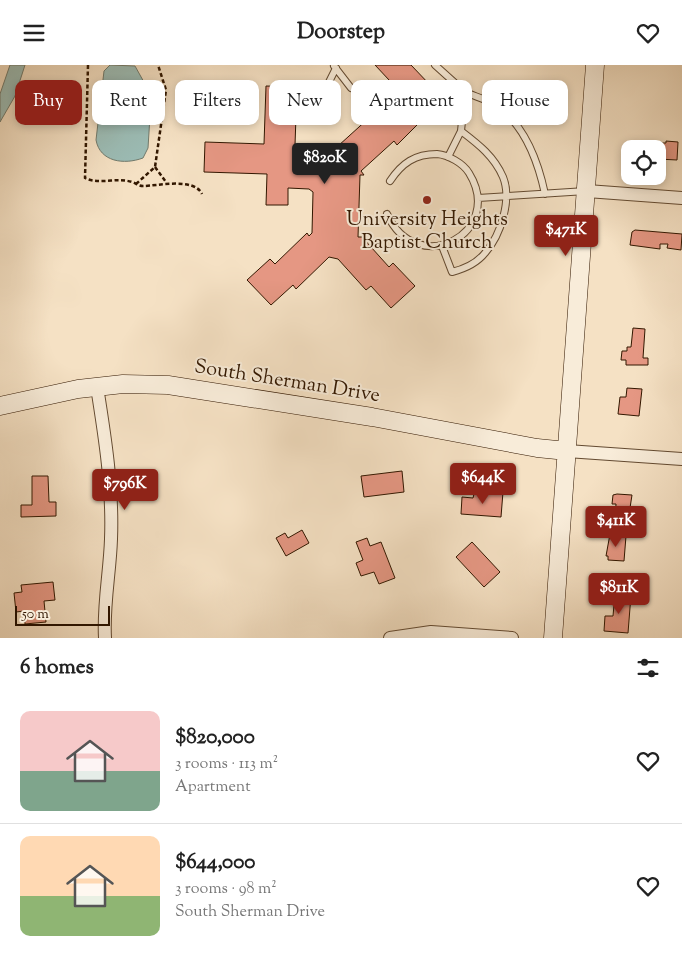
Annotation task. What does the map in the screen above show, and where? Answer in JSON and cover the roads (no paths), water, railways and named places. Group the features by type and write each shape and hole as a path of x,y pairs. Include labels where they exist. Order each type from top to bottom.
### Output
{"main road":[{"path":"553,638 595,65"},
{"name":"South Sherman Drive","path":"5,405 97,387 152,384 200,389 567,451"}],"street":[{"path":"587,191 682,198"},
{"path":"97,387 107,453 110,493 111,539 104,619 105,638"},
{"path":"567,451 682,459"},
{"path":"390,638 430,632 512,638"}],"lane":[{"path":"435,65 452,80"},
{"path":"334,67 351,88"},
{"path":"329,80 334,67"},
{"path":"472,95 494,104 518,126 533,154 545,194"},
{"path":"448,157 462,131 462,125"},
{"path":"442,245 452,272 465,269 485,254 498,231 507,196 503,177 488,152 462,131"},
{"path":"387,214 392,225 402,236 415,244 430,247 442,245 459,238 470,227 476,213 478,198 475,183 467,170 448,157 425,154 411,159 398,168 390,181"},
{"path":"478,198 587,191"}],"water":[{"path":"10,65 25,65 20,80 15,80 15,96 0,122 0,94"},
{"path":"110,65 135,66 143,80 103,80 104,71"},
{"path":"98,125 149,125 148,148 143,158 136,160 121,161 108,157 102,153 96,140"}],"place":[{"name":"University Heights Baptist Church","path":"427,200"}]}
